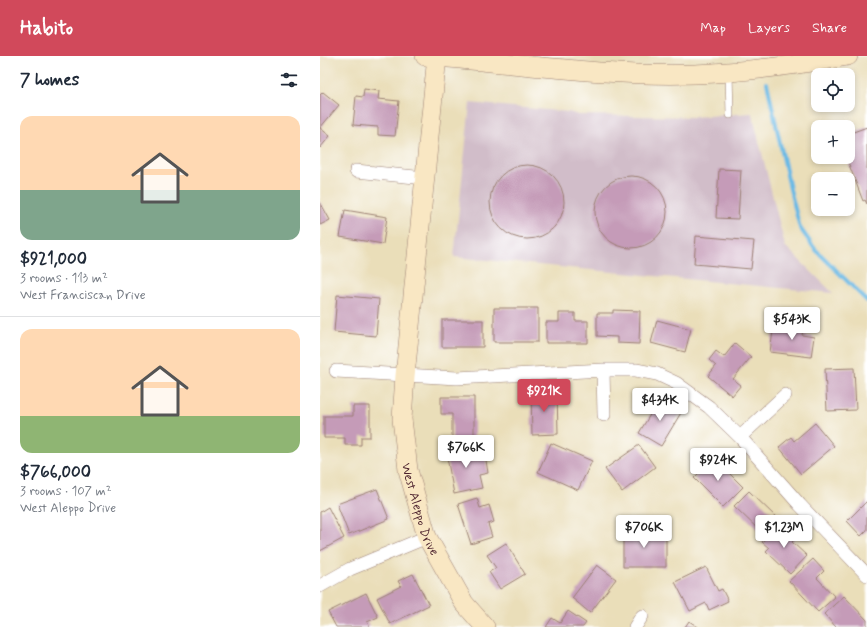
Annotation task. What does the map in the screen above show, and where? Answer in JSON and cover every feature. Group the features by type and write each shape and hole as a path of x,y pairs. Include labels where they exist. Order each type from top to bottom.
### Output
{"street":[{"path":"433,56 509,65 609,72 693,74 737,72 848,56"},
{"name":"West Aleppo Drive","path":"433,56 426,178 405,376 402,419 408,470 427,536 464,603 485,627"},
{"path":"356,171 426,178"},
{"path":"602,370 604,415"},
{"path":"336,371 457,378 602,370 636,370 657,374 676,383 709,407 740,437 800,505 867,575"},
{"path":"740,437 785,395"},
{"path":"320,586 350,569 427,536"},
{"path":"635,627 642,616"}],"lane":[{"path":"730,115 737,72"}],"shaded area":[{"path":"470,103 569,112 578,115 693,117 752,113 785,246 833,293 454,257"}],"building":[{"path":"364,89 379,91 378,99 399,101 395,136 378,135 378,127 353,125 356,96 363,97"},
{"path":"323,92 339,105 320,128 320,95"},
{"path":"867,127 867,204 865,200 863,201 855,180 855,172 852,172 849,164 855,164 855,131"},
{"path":"320,128 330,136 320,148"},
{"path":"527,165 541,168 553,176 561,188 564,202 561,216 553,228 541,236 527,239 513,236 501,228 493,216 490,202 493,188 501,176 513,168"},
{"path":"719,169 741,170 738,219 716,218"},
{"path":"624,176 638,176 645,178 657,186 665,198 667,212 665,226 657,238 645,246 638,248 624,248 617,246 605,238 597,226 595,219 595,205 597,198 605,186 617,178"},
{"path":"320,202 330,220 320,225"},
{"path":"345,210 387,217 383,244 340,237"},
{"path":"696,236 754,241 751,269 694,264"},
{"path":"337,295 379,299 376,336 334,332"},
{"path":"494,308 538,308 538,342 494,342"},
{"path":"613,310 640,311 639,344 617,343 617,337 597,336 597,313 613,313"},
{"path":"559,313 575,313 575,321 588,321 588,343 546,343 546,322 559,322"},
{"path":"442,320 483,320 483,347 442,347"},
{"path":"657,320 691,329 685,352 651,343"},
{"path":"786,322 804,325 802,335 814,337 811,357 770,352 773,331 785,332"},
{"path":"735,343 751,357 733,379 741,385 732,396 708,376 716,366 709,360 716,351 724,357"},
{"path":"854,368 856,410 827,411 825,369"},
{"path":"557,391 558,434 532,435 531,392"},
{"path":"441,397 474,397 474,441 452,441 452,414 441,414"},
{"path":"660,398 682,411 661,446 639,433"},
{"path":"353,406 370,406 370,437 361,437 361,445 345,445 345,438 324,438 324,416 353,416"},
{"path":"815,423 834,446 801,474 779,447 791,437 794,441"},
{"path":"551,443 592,461 578,490 538,472"},
{"path":"639,445 655,467 622,492 605,469"},
{"path":"476,446 478,456 485,454 488,473 479,475 482,488 454,494 446,452"},
{"path":"714,458 743,487 723,507 694,478"},
{"path":"377,489 389,519 349,535 337,504"},
{"path":"749,491 778,519 763,534 734,506"},
{"path":"477,498 480,508 489,505 494,522 488,524 492,537 471,544 458,504"},
{"path":"867,501 867,530 861,536 847,521"},
{"path":"328,507 344,538 320,551 320,512"},
{"path":"781,523 796,538 792,542 807,556 790,574 766,551 769,548 762,542"},
{"path":"633,526 648,526 648,536 666,536 666,567 623,567 623,535 633,535"},
{"path":"506,543 525,574 500,589 489,572 496,568 487,555"},
{"path":"813,559 824,571 817,578 835,597 818,612 789,581"},
{"path":"597,565 616,579 590,613 572,598"},
{"path":"706,567 718,591 722,589 728,601 709,610 706,603 690,611 675,582"},
{"path":"413,574 429,605 390,624 377,598 401,586 398,581"},
{"path":"366,593 378,617 367,622 370,627 336,627 328,612"},
{"path":"844,596 867,620 867,627 836,627 824,614"},
{"path":"568,611 586,623 583,627 546,627 552,618 560,623"},
{"path":"689,621 698,627 685,627"}],"waterway":[{"path":"767,83 800,228 815,249 867,301"}]}
